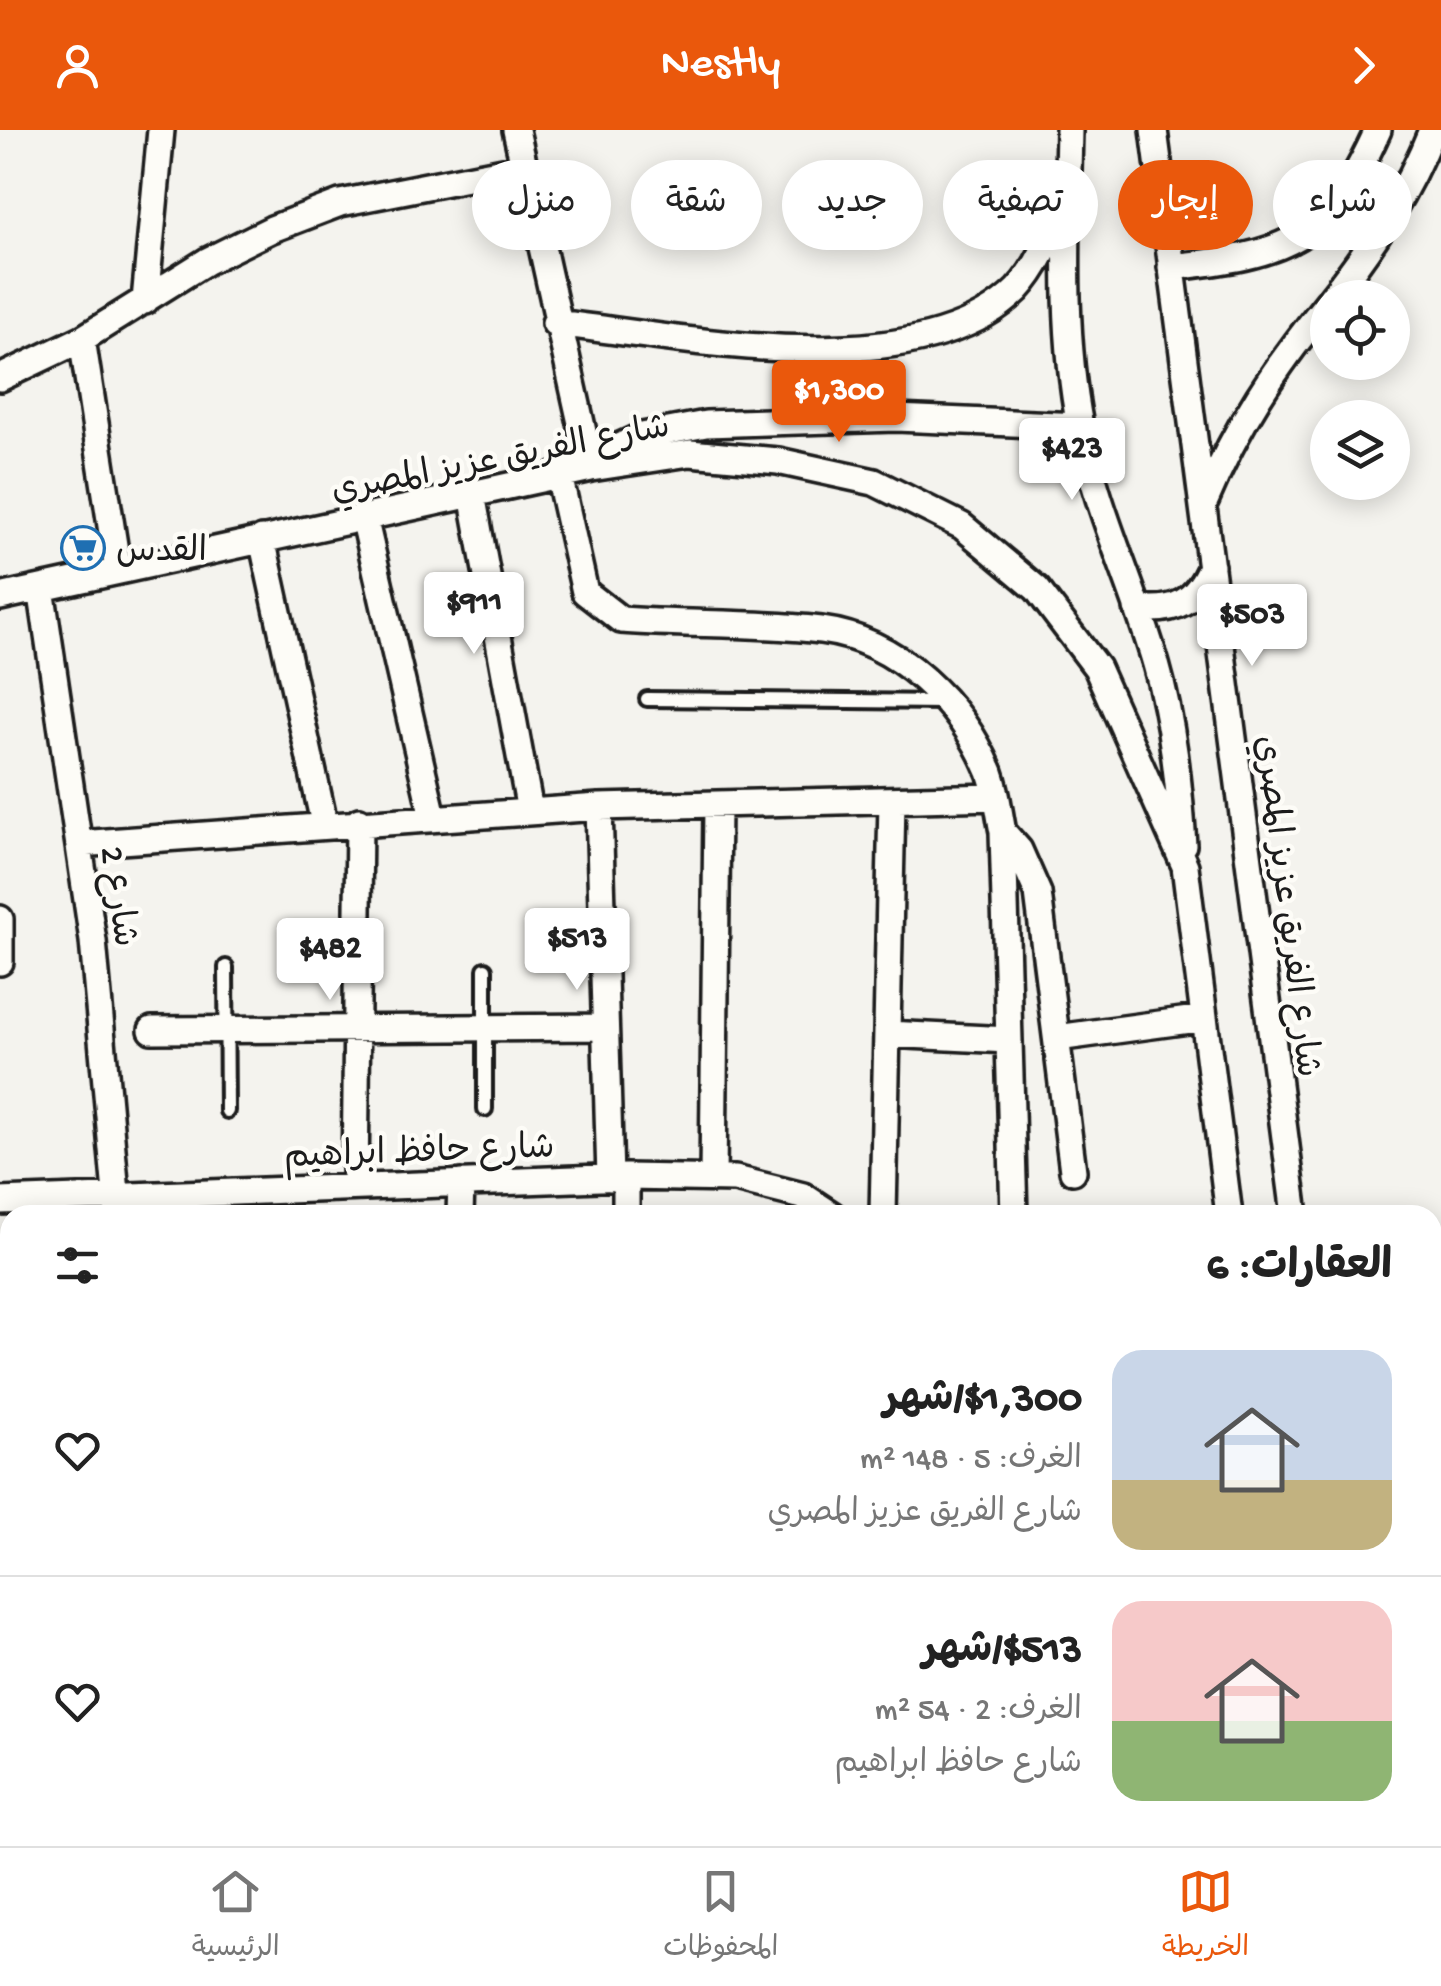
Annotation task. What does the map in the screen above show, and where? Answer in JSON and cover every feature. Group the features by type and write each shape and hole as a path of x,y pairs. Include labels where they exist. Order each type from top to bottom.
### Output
{"street":[{"path":"145,301 161,130"},
{"path":"516,130 523,160"},
{"path":"1069,130 1069,160"},
{"name":"شارع الفريق عزيز المصري","path":"1154,130 1205,501 1293,1205"},
{"path":"1171,266 1273,252 1307,233 1334,205 1378,130"},
{"path":"1345,280 1374,244 1432,130"},
{"path":"0,378 82,339 207,261 272,228 340,203 472,176"},
{"path":"541,250 591,468 616,448 642,436 706,424 896,418 1080,426"},
{"path":"556,322 806,350 859,348 939,332 981,316 1017,290 1045,250"},
{"path":"1067,250 1066,312 1080,426 1104,518 1137,608 1170,722 1185,866"},
{"path":"1205,501 1231,437 1258,392 1310,325"},
{"path":"82,339 118,571"},
{"name":"شارع الفريق عزيز المصري","path":"0,597 559,474 690,454 778,461 874,482 962,526 1038,589 1096,668 1185,866 1228,1205"},
{"path":"559,474 585,592 601,608 621,620 824,630 879,648 928,680 966,724 992,776 1003,832 1014,1205"},
{"path":"472,494 530,810"},
{"path":"364,517 433,816"},
{"path":"262,539 324,824"},
{"path":"1137,608 1161,611 1184,605 1202,588 1211,566"},
{"name":"شارع 2","path":"41,588 79,844 117,1205"},
{"path":"79,844 530,810 996,797"},
{"path":"883,1205 892,800"},
{"path":"713,1179 717,806"},
{"path":"599,807 605,1027 624,1205"},
{"path":"355,1185 359,821"},
{"path":"1003,832 1025,860 1038,892 1073,1171"},
{"path":"0,919 0,962"},
{"path":"1057,1038 1204,1018"},
{"path":"152,1030 605,1027"},
{"path":"887,1034 1009,1040"},
{"name":"شارع حافظ ابراهيم","path":"128,1205 355,1185 618,1178 735,1179 803,1196 817,1205"},
{"path":"460,1205 461,1182"},
{"name":"شارع حافظ ابراهيم","path":"0,1200 41,1205"}],"lane":[{"path":"647,698 947,702"},
{"path":"226,967 226,1111"},
{"path":"485,969 486,1109"}],"place":[{"name":"القدس","path":"83,548"}]}
